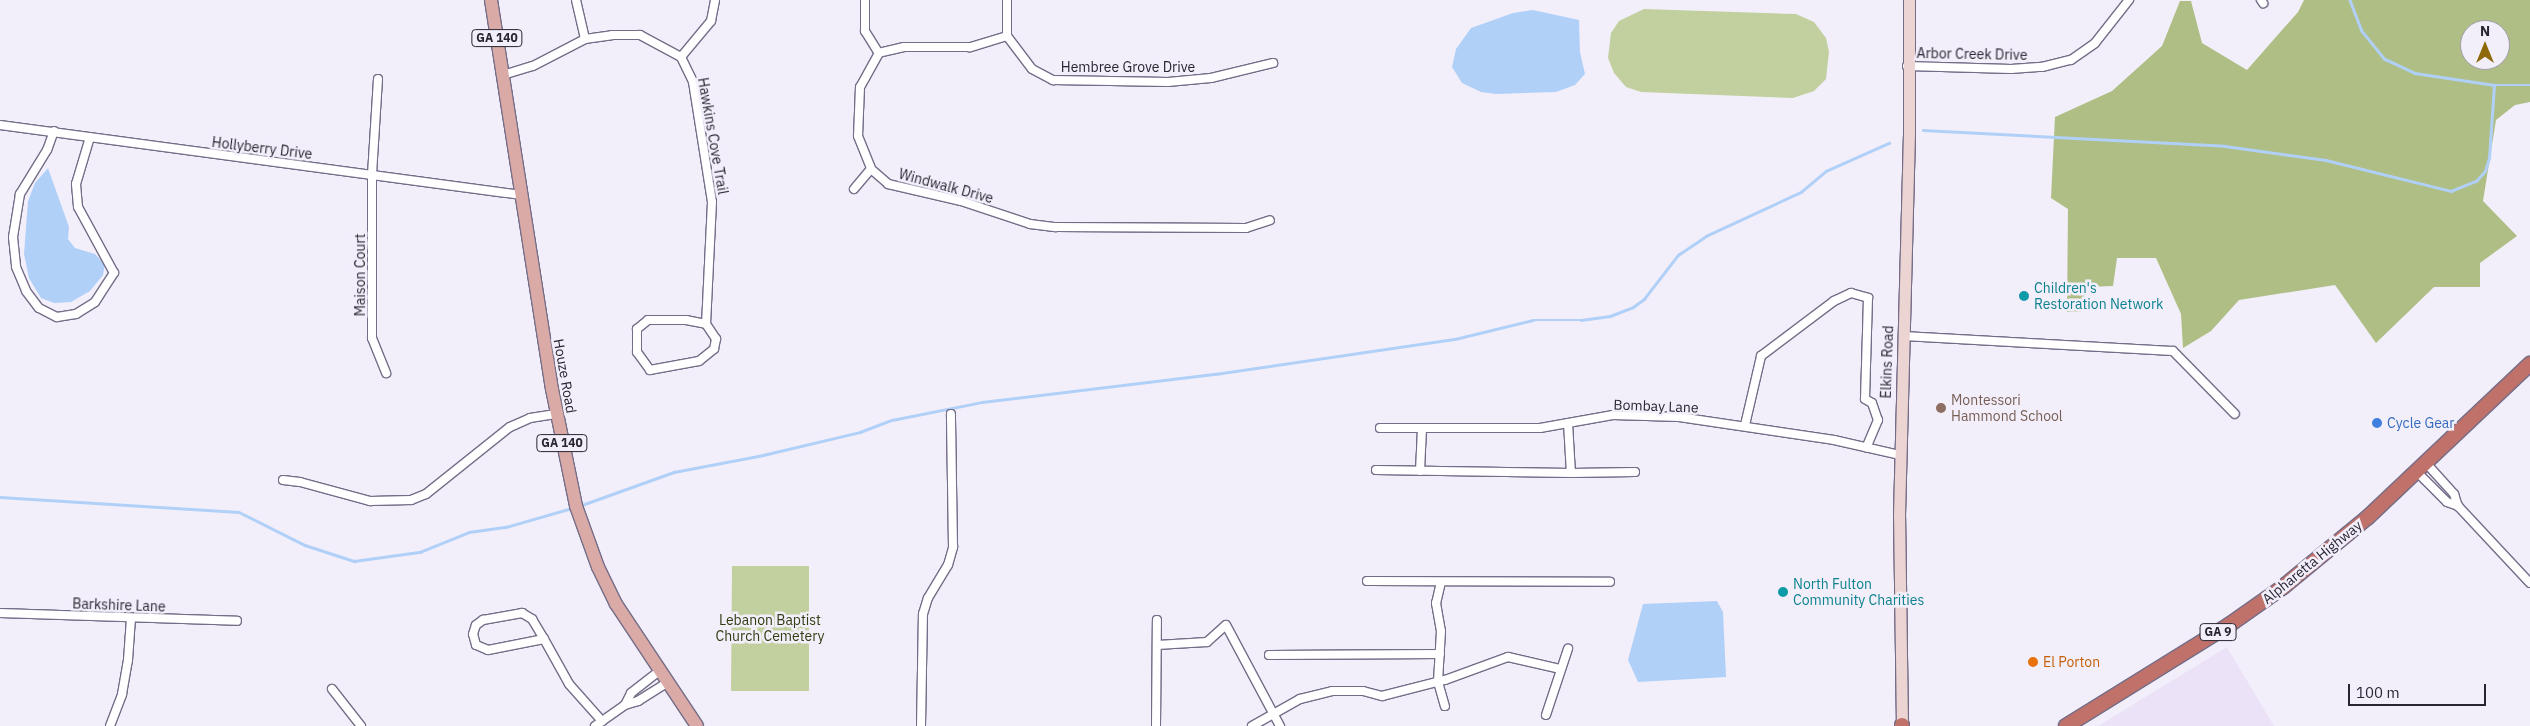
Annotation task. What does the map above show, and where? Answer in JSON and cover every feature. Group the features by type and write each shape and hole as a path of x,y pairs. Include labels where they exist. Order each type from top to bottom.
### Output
{"highway":[{"name":"Alpharetta Highway","path":"2066,726 2265,601 2327,553 2421,468 2530,364"}],"main road":[{"name":"Houze Road","path":"491,0 556,414 567,471 595,559 630,629 697,726"}],"street":[{"path":"576,0 585,40"},
{"path":"503,76 533,66 585,40 612,35 640,35 681,57 711,21 715,0"},
{"path":"865,0 865,30 879,53 904,46 970,47 1006,36 1007,0"},
{"name":"Elkins Road","path":"1902,726 1900,455 1909,135 1908,0"},
{"name":"Arbor Creek Drive","path":"1907,66 2011,69 2042,67 2071,60 2096,44 2129,0"},
{"name":"Hembree Grove Drive","path":"1006,36 1032,69 1053,80 1168,82 1211,78 1273,63"},
{"name":"Windwalk Drive","path":"879,53 860,87 858,136 872,169 888,184 961,201 1030,224 1056,227 1246,228 1270,220"},
{"name":"Hawkins Cove Trail","path":"681,57 693,82 712,202 706,324"},
{"name":"Maison Court","path":"378,79 372,174 372,338 386,373"},
{"name":"Hollyberry Drive","path":"0,125 521,195"},
{"path":"54,131 47,150 20,194 13,237 16,267 26,291 39,308 57,317 76,314 104,292 114,273 109,260 78,207 76,184 90,136"},
{"path":"854,189 872,169"},
{"path":"1745,425 1761,356 1834,301 1851,293 1868,298 1865,399 1872,403 1878,420 1866,448"},
{"path":"648,320 686,320 706,324 716,339 709,355 699,361 650,370 644,365 637,352 637,329 648,320"},
{"path":"1903,336 2173,351 2235,414"},
{"path":"283,480 300,482 370,501 411,500 426,494 481,447 510,427 530,418 556,414"},
{"path":"921,726 923,614 928,598 948,565 953,547 951,414"},
{"name":"Bombay Lane","path":"1380,428 1540,428 1613,415 1679,417 1745,425 1900,455"},
{"path":"1568,423 1571,473"},
{"path":"1420,471 1422,428"},
{"path":"2421,468 2447,502 2458,506"},
{"path":"2421,468 2454,494 2458,506 2530,583"},
{"path":"1376,470 1635,472"},
{"path":"1367,581 1610,582"},
{"path":"1440,582 1436,603 1441,631 1438,682 1445,706"},
{"name":"Barkshire Lane","path":"0,613 237,621"},
{"path":"544,639 488,650 476,645 472,634 476,625 483,620 522,613 532,619 544,639 569,684 602,721"},
{"path":"110,726 122,694 128,660 131,618"},
{"path":"1156,726 1157,620"},
{"path":"1157,645 1207,642 1226,625 1280,726"},
{"path":"1546,715 1568,649"},
{"path":"1269,655 1440,654"},
{"path":"1252,726 1300,699 1332,690 1382,696 1438,682 1508,657 1560,669"},
{"path":"625,705 631,692 659,671"},
{"path":"595,726 625,705 638,701 667,683"},
{"path":"332,689 361,726"}],"shaded area":[{"path":"2227,647 2274,726 2098,726"}],"green space":[{"path":"2304,0 2530,0 2530,102 2515,105 2496,120 2483,201 2517,236 2480,263 2480,287 2434,287 2376,343 2335,285 2239,300 2211,331 2183,348 2181,314 2156,258 2117,258 2113,286 2085,287 2083,311 2067,312 2068,209 2051,198 2055,117 2112,91 2162,46 2180,1 2191,1 2202,43 2247,70 2298,12"},
{"path":"1644,9 1796,14 1814,22 1826,38 1829,52 1826,79 1814,91 1793,98 1641,92 1626,87 1614,73 1608,58 1611,33 1619,21"},
{"name":"Lebanon Baptist Church Cemetery","path":"732,566 809,566 809,691 731,691"}],"water":[{"path":"1533,10 1579,20 1580,52 1585,74 1575,85 1556,92 1496,94 1481,92 1462,83 1452,67 1456,49 1471,28 1513,13"},
{"path":"48,168 69,227 68,239 75,248 95,254 105,264 103,275 90,291 71,302 54,303 41,298 29,278 24,254 28,201 35,183"},
{"path":"1717,601 1723,612 1726,677 1638,682 1628,660 1643,604"}],"waterway":[{"path":"2350,0 2362,31 2385,59 2415,73 2494,85 2530,85"},
{"path":"1923,130 2225,146 2326,160 2451,191 2476,181 2485,171 2489,158 2494,85"},
{"path":"579,506 674,472 763,455 860,432 892,420 982,402 1215,374 1455,339 1533,320 1581,320 1610,316 1633,307 1644,299 1678,255 1706,236 1801,192 1826,171 1889,143"},
{"path":"0,497 239,512 305,545 354,561 420,552 469,532 506,527 572,508"}],"place":[{"name":"Children's Restoration Network","path":"2024,296"},
{"name":"Montessori Hammond School","path":"1941,408"},
{"name":"Cycle Gear","path":"2377,423"},
{"name":"North Fulton Community Charities","path":"1783,592"},
{"name":"El Porton","path":"2033,662"}]}
